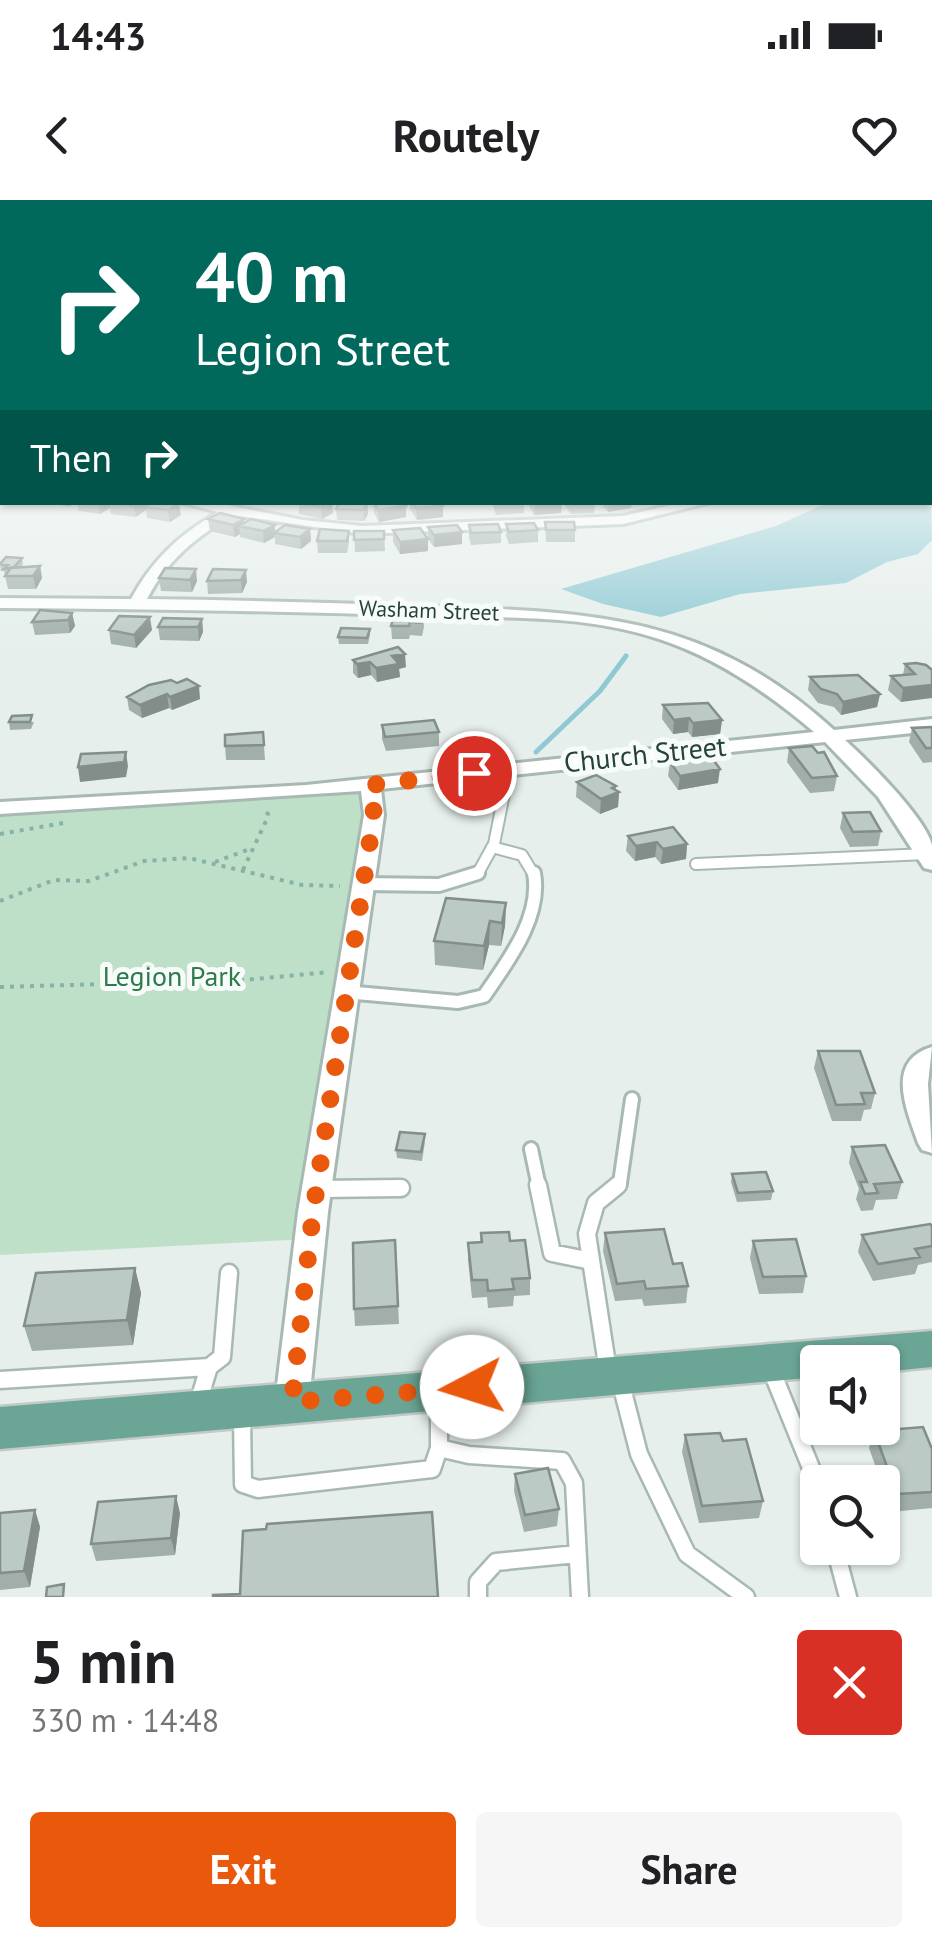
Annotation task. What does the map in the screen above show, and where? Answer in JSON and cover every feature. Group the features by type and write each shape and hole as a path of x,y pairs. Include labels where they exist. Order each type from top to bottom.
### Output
{"main road":[{"path":"0,1428 932,1350"}],"street":[{"path":"137,603 156,565 170,549 213,522"},
{"path":"303,522 362,530 439,522"},
{"name":"Washam Street","path":"0,603 498,612 619,624 668,636 710,653 762,685 827,735 882,785 930,858"},
{"name":"Church Street","path":"0,808 370,785 932,724"},
{"path":"292,1402 316,1189 347,981 354,886 374,814 370,785"},
{"path":"930,1127 914,1074 932,1056"}],"lane":[{"path":"354,886 421,886 462,880 478,872 492,847 509,768"},
{"path":"347,981 458,1002 484,996 528,930 534,886 534,870 528,860 518,852 492,847"},
{"path":"696,864 930,858"},
{"path":"632,1098 620,1183 596,1203 587,1234 614,1375 639,1454 686,1554 746,1597"},
{"path":"531,1149 552,1252 591,1260"},
{"path":"316,1189 401,1188"},
{"path":"0,1380 209,1367 222,1357 229,1273"},
{"path":"769,1363 810,1465"},
{"path":"195,1412 209,1367"},
{"path":"242,1408 243,1484 258,1489 432,1469 440,1448 438,1390"},
{"path":"440,1448 465,1457 528,1454 562,1461 574,1483 580,1597"},
{"path":"478,1597 478,1582 496,1562 578,1554"},
{"path":"840,1565 848,1597"}],"path":[{"path":"243,870 248,850 268,814 263,809 250,809"},
{"path":"0,834 78,819"},
{"path":"214,862 248,850"},
{"path":"0,901 54,880 96,880 144,862 188,858 302,885 354,886"},
{"path":"0,987 347,981"}],"green space":[{"name":"Legion Park","path":"370,786 309,1239 0,1255 0,809"}],"water":[{"path":"784,522 932,522 932,540 918,554 887,562 846,583 740,594 661,617 603,604 561,589"}],"building":[{"path":"246,522 275,525 263,531 239,526"},
{"path":"545,522 574,522 575,530 546,530"},
{"path":"534,523 538,530 509,532 506,524"},
{"path":"498,524 501,532 471,533 469,525"},
{"path":"285,525 310,529 300,537 274,533"},
{"path":"457,525 462,532 434,535 428,527"},
{"path":"420,528 428,539 400,542 393,530"},
{"path":"320,529 349,531 347,541 317,541"},
{"path":"354,531 384,531 384,539 354,540"},
{"path":"6,557 22,558 14,567 4,569 8,565 0,564"},
{"path":"40,566 33,576 5,576 11,568"},
{"path":"165,568 196,569 190,580 159,578"},
{"path":"213,569 246,570 241,580 207,581"},
{"path":"40,610 72,613 68,620 32,622"},
{"path":"403,613 423,614 421,623 391,626 393,619 401,619"},
{"path":"119,616 150,617 134,635 109,630"},
{"path":"163,618 202,619 198,627 158,627"},
{"path":"341,628 370,629 367,638 338,637"},
{"path":"398,647 405,654 392,656 399,664 376,668 370,662 357,664 353,660"},
{"path":"916,663 932,670 932,685 903,688 891,676 915,674 905,664"},
{"path":"858,675 880,694 843,702 810,677"},
{"path":"187,679 199,686 140,705 127,697 149,685"},
{"path":"708,703 722,720 674,720 663,705"},
{"path":"32,715 30,722 9,722 12,716"},
{"path":"434,720 439,732 385,737 382,725"},
{"path":"932,727 932,748 926,748 912,728"},
{"path":"263,732 264,745 225,746 225,735"},
{"path":"812,746 818,753 824,752 837,776 812,778 789,748"},
{"path":"126,752 124,762 78,767 81,754"},
{"path":"712,758 720,769 680,776 670,762"},
{"path":"596,775 616,786 612,788 619,792 601,799 577,782"},
{"path":"870,812 881,831 853,832 843,813"},
{"path":"673,827 687,844 663,849 657,842 636,846 628,836"},
{"path":"446,898 506,903 502,923 490,921 484,946 434,941"},
{"path":"818,1051 860,1051 875,1093 861,1093 865,1104 836,1105"},
{"path":"400,1132 425,1134 421,1152 396,1150"},
{"path":"885,1145 902,1182 874,1184 878,1193 865,1194 860,1182 867,1182 852,1147"},
{"path":"766,1172 773,1191 738,1193 732,1174"},
{"path":"930,1224 932,1246 915,1249 920,1257 878,1264 862,1235"},
{"path":"664,1229 673,1264 682,1263 688,1286 646,1289 644,1281 617,1284 605,1233"},
{"path":"509,1232 510,1241 525,1240 530,1278 512,1279 514,1289 488,1291 487,1280 472,1280 468,1243 482,1242 481,1233"},
{"path":"796,1239 806,1276 763,1277 753,1241"},
{"path":"395,1240 398,1306 354,1309 353,1243"},
{"path":"135,1268 127,1320 24,1326 36,1273"},
{"path":"923,1427 932,1449 932,1492 900,1494 900,1465 886,1465 879,1445 900,1445 900,1429"},
{"path":"720,1433 723,1441 746,1439 763,1501 702,1506 685,1435"},
{"path":"548,1468 559,1509 525,1515 515,1474"},
{"path":"176,1496 171,1538 91,1544 98,1502"},
{"path":"35,1510 24,1571 0,1573 0,1513"},
{"path":"432,1512 438,1597 213,1597 240,1594 243,1531 266,1529 267,1524"},
{"path":"64,1584 63,1597 46,1597 47,1587"}],"waterway":[{"path":"536,752 600,691 626,656"}],"route":[{"path":"472,1387 292,1402 313,1212 374,814 370,785 474,773"}]}
